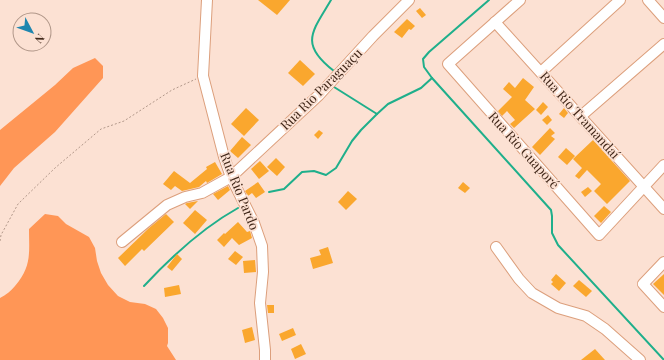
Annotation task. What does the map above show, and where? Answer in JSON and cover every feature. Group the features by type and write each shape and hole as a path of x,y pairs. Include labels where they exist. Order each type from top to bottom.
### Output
{"street":[{"name":"Rua Rio Pardo","path":"207,0 203,76 224,157 231,177 254,223 262,246 263,272 260,303 265,360"},
{"name":"Rua Rio Paraguaçu","path":"122,242 167,205 185,197 202,193 231,177 319,95 409,0"},
{"path":"496,22 520,0"},
{"path":"541,72 620,0"},
{"path":"648,0 664,18"},
{"name":"Rua Rio Guaporé","path":"496,22 448,64 599,235 644,187"},
{"name":"Rua Rio Tramandaí","path":"496,22 664,209"},
{"path":"581,116 664,44"},
{"path":"644,187 664,165"},
{"path":"496,247 519,279 532,293 558,308 586,316 640,360"},
{"path":"664,262 643,284 664,307"}],"path":[{"path":"0,241 1,235 18,204 55,168 101,129 124,121 172,90 203,76"}],"shaded area":[{"path":"95,58 103,66 103,78 55,132 14,168 0,186 0,130 55,85 73,68"},
{"path":"45,214 58,216 66,224 89,237 95,248 101,273 108,285 118,296 130,302 145,304 156,309 168,328 167,346 176,360 0,360 0,298 13,288 24,272 28,259 29,229"}],"building":[{"path":"258,0 290,0 277,15"},
{"path":"420,8 426,15 422,18 416,11"},
{"path":"407,19 415,26 411,30 409,29 402,38 394,32"},
{"path":"300,60 315,74 303,86 288,73"},
{"path":"523,78 534,87 525,100 535,109 514,128 510,124 515,120 507,111 502,116 498,111 512,97 503,89 509,82 515,88"},
{"path":"543,102 548,107 541,115 536,110"},
{"path":"246,108 259,120 244,136 231,124"},
{"path":"564,108 568,113 564,118 559,114"},
{"path":"548,115 552,120 547,125 542,120"},
{"path":"550,128 555,133 551,136 555,139 540,155 532,147"},
{"path":"319,130 323,133 318,139 314,135"},
{"path":"242,137 251,145 238,158 230,151"},
{"path":"593,140 630,181 607,204 594,191 601,184 587,170 579,179 575,176 582,168 573,159"},
{"path":"566,148 575,156 567,165 558,157"},
{"path":"276,158 285,167 277,176 267,167"},
{"path":"260,161 269,171 259,179 251,169"},
{"path":"215,162 222,174 207,183 206,181 199,187 182,191 175,186 171,190 163,184 174,171 190,183 207,169 206,167"},
{"path":"258,182 265,192 256,198 252,193 248,196 245,191"},
{"path":"463,182 470,188 465,193 458,188"},
{"path":"228,186 230,190 218,200 213,194"},
{"path":"588,187 592,191 585,197 581,192"},
{"path":"348,191 357,199 346,210 338,202"},
{"path":"198,201 190,209 185,204 187,203"},
{"path":"604,206 611,212 601,223 594,216"},
{"path":"195,210 207,220 195,234 183,223"},
{"path":"166,214 174,222 144,251 142,249 125,266 118,258"},
{"path":"238,222 247,232 250,231 252,238 239,245 232,238 224,247 217,240"},
{"path":"328,247 333,263 313,269 310,258 321,255 319,250"},
{"path":"235,251 243,257 236,265 228,259"},
{"path":"177,254 182,259 172,271 167,267"},
{"path":"255,260 256,272 244,273 243,261"},
{"path":"556,274 566,283 559,291 551,284 553,282 551,280"},
{"path":"664,274 664,295 653,284"},
{"path":"579,280 592,291 586,297 573,286"},
{"path":"179,285 181,294 165,297 164,288"},
{"path":"267,305 274,305 274,313 268,313"},
{"path":"252,327 255,340 245,343 242,330"},
{"path":"293,328 296,335 282,341 279,334"},
{"path":"301,344 306,354 295,359 291,349"},
{"path":"595,349 605,360 581,360"}],"waterway":[{"path":"331,0 314,29 312,37 316,53 323,62 334,71"},
{"path":"489,0 429,52 423,59 424,67 432,78 551,210 552,233 558,245 664,360"},
{"path":"334,87 377,114 388,104 421,88 432,78"},
{"path":"269,192 284,189 302,172 314,171 326,175 336,168 352,141 377,114"},
{"path":"144,286 165,264 200,234 238,208"}]}
